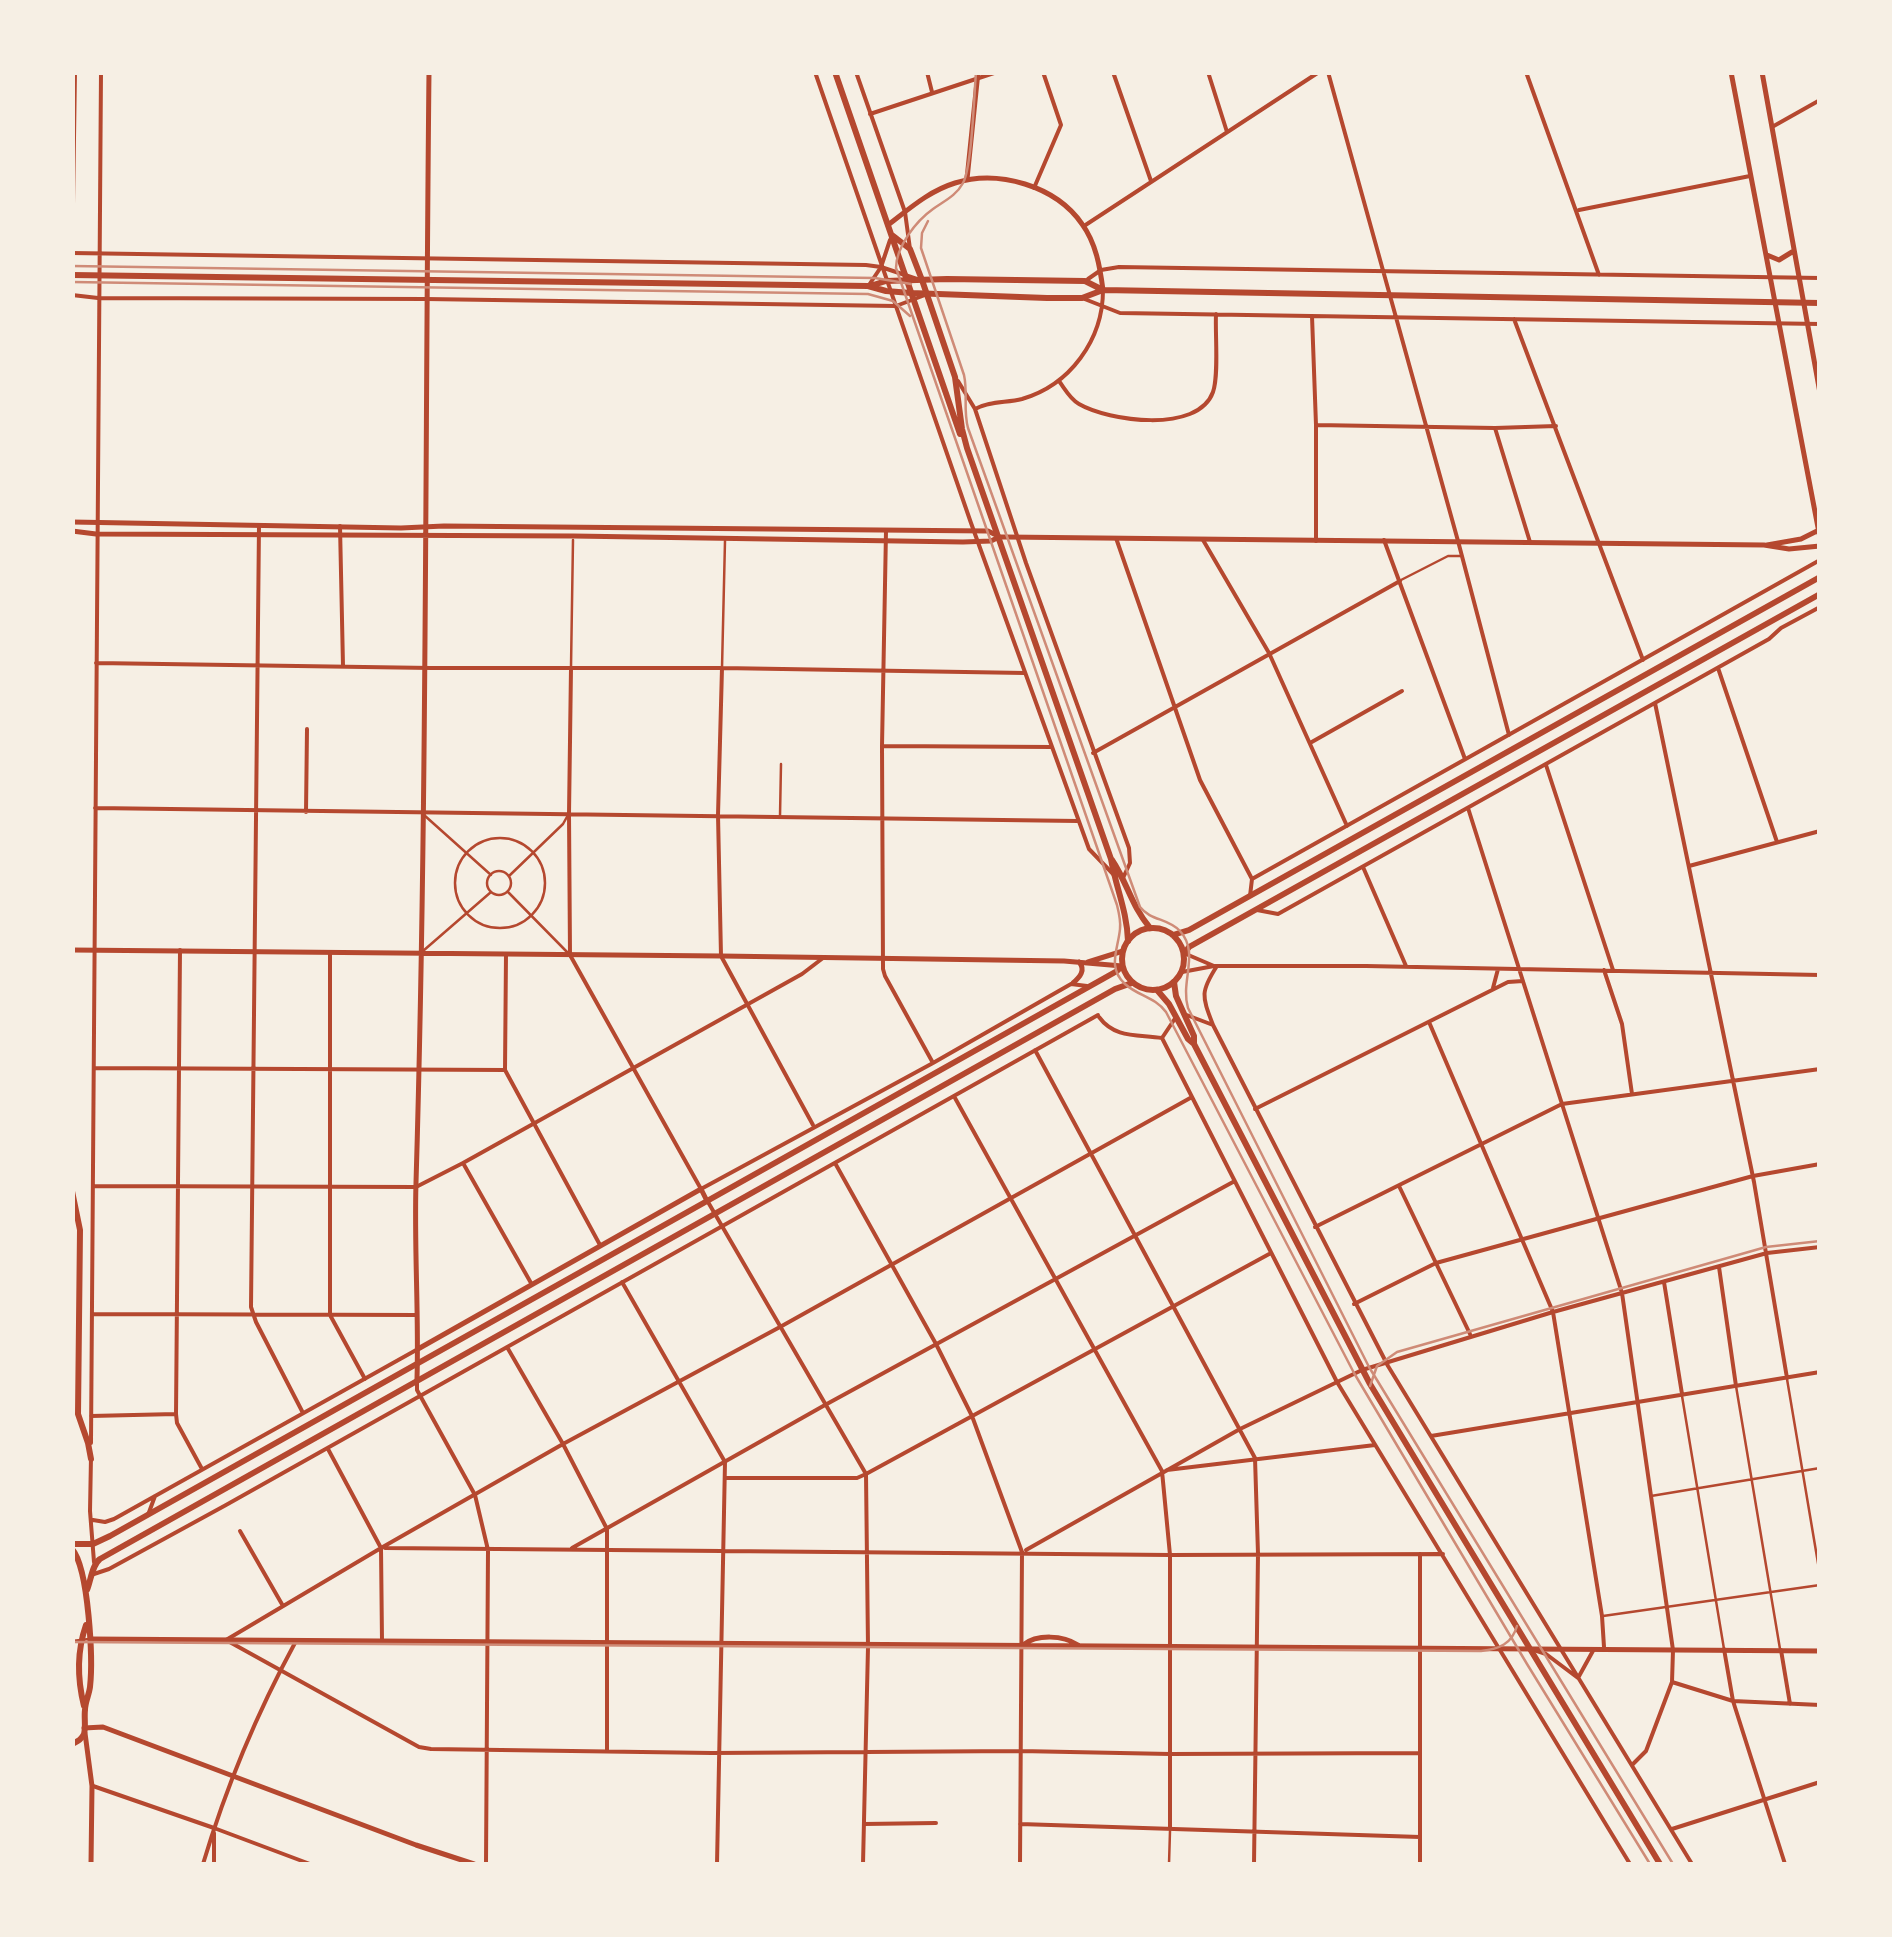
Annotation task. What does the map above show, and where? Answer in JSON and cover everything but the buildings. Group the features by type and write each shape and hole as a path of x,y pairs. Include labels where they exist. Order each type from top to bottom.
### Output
{"main road":[{"path":"72,204 74,72"},
{"path":"835,72 955,424 967,448"},
{"path":"892,235 910,249 955,377 967,448 1111,859 1127,918 1128,941"},
{"path":"72,275 868,286 912,296 1082,298 1103,290 1820,302"},
{"path":"868,286 905,277 1085,281 1103,290"},
{"path":"1173,935 1250,896 1820,576"},
{"path":"1184,954 1189,947 1820,594"},
{"path":"1111,859 1136,912 1150,928"},
{"path":"1150,928 1173,935 1184,954 1182,972 1174,982 1156,990 1132,982 1122,966 1128,941 1150,928"},
{"path":"87,1590 72,1547 93,1544 148,1514 1122,966"},
{"path":"72,1744 84,1730 90,1688 87,1590 100,1558 1132,982"},
{"path":"1174,982 1188,1040 1194,1044 1362,1370 1660,1864"},
{"path":"1156,990 1180,1016"},
{"path":"72,1191 80,1230 78,1414 91,1459"},
{"path":"85,1707 75,1639 87,1621"}],"street":[{"path":"100,72 91,1416 94,1570 109,1570 227,1508 420,1395 1098,1015"},
{"path":"428,72 417,1390 475,1495 488,1550 486,1864"},
{"path":"814,72 1078,821 1089,849 1114,875"},
{"path":"856,72 905,212 910,249"},
{"path":"928,72 932,94"},
{"path":"870,114 996,72"},
{"path":"1034,188 1061,125 1043,72"},
{"path":"1114,72 1152,182"},
{"path":"1208,72 1227,132"},
{"path":"1084,226 1319,72"},
{"path":"1328,72 1509,734"},
{"path":"1526,72 1600,275"},
{"path":"1731,72 1819,533 1764,546"},
{"path":"1762,72 1820,394"},
{"path":"967,180 978,76"},
{"path":"1772,127 1820,100"},
{"path":"1577,210 1750,176"},
{"path":"888,225 941,188 967,180 999,178 1034,188 1070,210 1092,241 1101,270 1103,307 1100,321 1080,358 1059,381 1027,397 975,409"},
{"path":"868,286 881,267 892,235"},
{"path":"1765,253 1779,260 1793,250"},
{"path":"72,253 866,265 905,277"},
{"path":"1085,281 1101,270 1122,267 1820,278"},
{"path":"72,294 98,298 896,306 912,296"},
{"path":"1082,298 1120,313 1820,324"},
{"path":"1059,381 1074,402 1120,419 1170,419 1194,412 1205,405 1213,392 1216,314"},
{"path":"1312,316 1316,541"},
{"path":"1514,319 1642,660"},
{"path":"955,377 975,409 1130,853 1123,878"},
{"path":"1316,425 1556,426"},
{"path":"1495,428 1530,542"},
{"path":"72,522 988,531 998,537 1598,543 1781,549 1820,546"},
{"path":"259,524 252,1314 303,1413"},
{"path":"340,526 342,666"},
{"path":"570,955 574,527"},
{"path":"724,529 718,815 721,956 814,1127"},
{"path":"886,531 882,958 885,976 933,1062"},
{"path":"72,532 978,542 998,537"},
{"path":"1116,538 1200,780 1252,879 1250,896"},
{"path":"1202,539 1270,653 1347,826"},
{"path":"1384,540 1465,759"},
{"path":"1094,753 1400,581 1448,556 1462,556"},
{"path":"1252,879 1820,560"},
{"path":"1257,910 1278,914 1820,607"},
{"path":"96,664 1025,673"},
{"path":"1718,668 1777,842"},
{"path":"1310,743 1402,691"},
{"path":"1655,703 1753,1176 1820,1575"},
{"path":"306,812 308,729"},
{"path":"882,746 1052,747"},
{"path":"780,817 781,764"},
{"path":"1546,764 1612,970"},
{"path":"95,808 1078,821"},
{"path":"1468,808 1622,1293 1673,1650 1672,1682 1646,1751 1632,1765"},
{"path":"423,814 491,874"},
{"path":"509,876 569,814"},
{"path":"1688,866 1820,831"},
{"path":"493,838 522,843 542,864 546,892 541,905 532,916 506,929 477,923 458,902 455,890 455,876 466,853 493,838"},
{"path":"1363,867 1406,966"},
{"path":"491,874 502,872 509,876 512,882 508,892"},
{"path":"491,874 491,892 508,892"},
{"path":"422,952 491,892"},
{"path":"508,892 570,955 866,1474 868,1645 863,1864"},
{"path":"72,950 882,958 1122,966"},
{"path":"180,950 176,1414 202,1470"},
{"path":"1082,962 1123,951"},
{"path":"330,952 330,1315 365,1379"},
{"path":"506,954 504,1070 601,1246"},
{"path":"1184,954 1215,966"},
{"path":"94,1186 416,1187 802,974 823,958"},
{"path":"91,1516 97,1522 109,1522 933,1062 1072,983 1082,972 1082,962"},
{"path":"1182,972 1215,966 1406,966 1820,975"},
{"path":"1215,966 1203,991 1213,1025 1354,1304 1692,1864"},
{"path":"1492,990 1498,969"},
{"path":"1604,970 1622,1024 1632,1094"},
{"path":"1255,1109 1492,990 1523,981"},
{"path":"1072,983 1088,987"},
{"path":"1098,999 1098,1015 1106,1025 1126,1035 1162,1038"},
{"path":"1162,1038 1180,1016 1213,1025"},
{"path":"1429,1022 1553,1312 1604,1649"},
{"path":"1162,1038 1337,1382 1630,1864"},
{"path":"1035,1050 1255,1458 1258,1554 1254,1864"},
{"path":"94,1068 504,1070"},
{"path":"1315,1227 1562,1104 1820,1070"},
{"path":"954,1096 1162,1471 1170,1555 1170,1864"},
{"path":"226,1640 564,1444 1192,1097"},
{"path":"463,1163 531,1284"},
{"path":"834,1163 972,1416 1022,1552 1020,1864"},
{"path":"1354,1304 1436,1263 1753,1176 1820,1164"},
{"path":"568,1550 1234,1181"},
{"path":"1398,1186 1471,1336"},
{"path":"1022,1552 1240,1428 1362,1370 1767,1253 1820,1247"},
{"path":"726,1478 857,1478 1272,1253"},
{"path":"1719,1267 1790,1704"},
{"path":"622,1282 724,1462 717,1864"},
{"path":"1664,1282 1733,1701 1785,1864"},
{"path":"92,1314 418,1315"},
{"path":"507,1347 608,1529 607,1751"},
{"path":"1431,1436 1820,1372"},
{"path":"91,1416 176,1414"},
{"path":"1162,1471 1376,1445"},
{"path":"327,1448 381,1548 382,1641"},
{"path":"1650,1496 1820,1468"},
{"path":"148,1514 154,1496"},
{"path":"240,1531 282,1606"},
{"path":"136,1538 161,1540"},
{"path":"381,1548 1443,1554"},
{"path":"1420,1554 1420,1864"},
{"path":"1602,1616 1820,1585"},
{"path":"75,1639 1022,1646 1030,1640 1068,1638 1080,1646 1820,1650"},
{"path":"226,1640 431,1750 1420,1754"},
{"path":"202,1864 234,1777 296,1640"},
{"path":"1530,1648 1546,1654 1578,1678"},
{"path":"1578,1678 1594,1649"},
{"path":"1672,1682 1733,1701 1820,1705"},
{"path":"91,1864 92,1786 84,1730 103,1727 474,1864"},
{"path":"1671,1829 1820,1782"},
{"path":"92,1786 310,1864"},
{"path":"864,1824 936,1824"},
{"path":"1020,1824 1420,1838"},
{"path":"214,1828 214,1864"}],"tram line":[{"path":"976,72 971,147 963,183 914,227 899,252 896,268 1117,905 1120,926 1116,971 1125,984 1166,1012 1354,1373 1650,1864"},
{"path":"928,221 921,248 964,375 968,428 1140,907 1175,927 1186,940 1188,1008 1369,1367 1673,1864"},
{"path":"72,266 875,278 911,284"},
{"path":"72,282 868,294 893,301 910,316"},
{"path":"1370,1386 1377,1366 1397,1352 1766,1247 1820,1241"},
{"path":"72,1642 1481,1651 1504,1644 1517,1626"}]}
